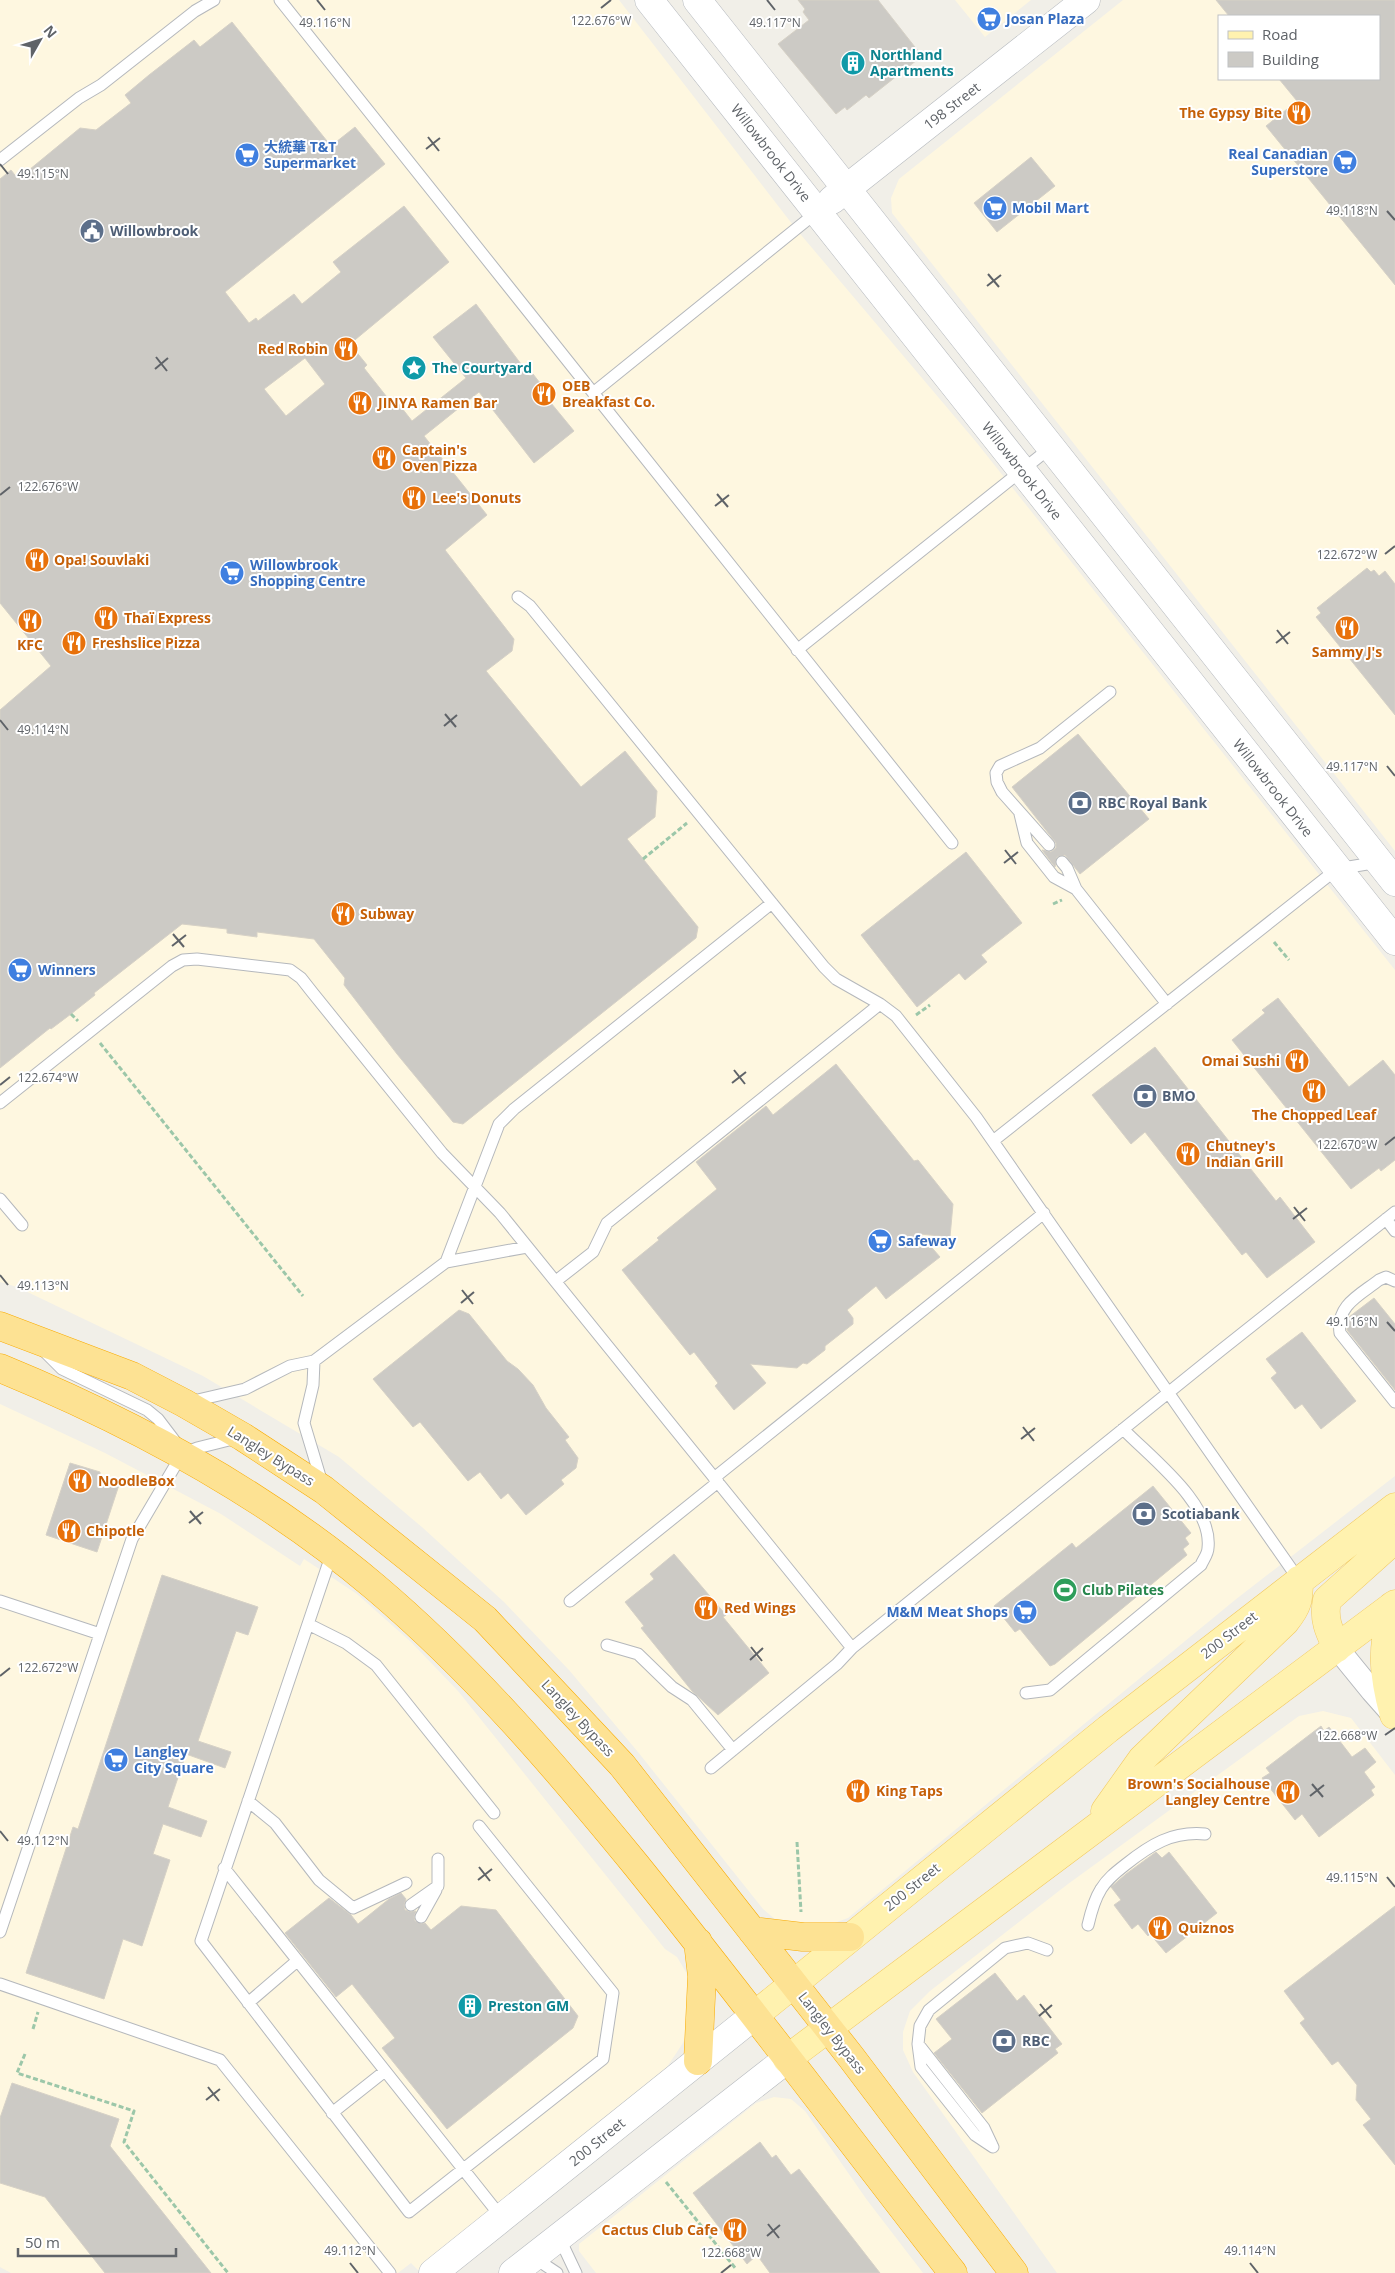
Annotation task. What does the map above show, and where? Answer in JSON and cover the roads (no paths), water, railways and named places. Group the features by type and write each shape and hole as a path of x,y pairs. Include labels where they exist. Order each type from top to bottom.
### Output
{"highway":[{"name":"Langley Bypass","path":"0,1326 132,1376 243,1437 324,1490 492,1626 622,1765 828,2028 1014,2273"},
{"path":"0,1368 109,1416 182,1454 288,1520 374,1586 451,1655 515,1721 555,1766 698,1942 952,2273"},
{"path":"752,1931 803,1937 850,1937"},
{"path":"698,1942 702,1976 698,2061"}],"main road":[{"name":"Willowbrook Drive","path":"649,0 1395,941"},
{"path":"696,0 1387,872"},
{"name":"198 Street","path":"817,212 1086,0"},
{"name":"200 Street","path":"433,2273 794,1984 1108,1729 1395,1506"},
{"path":"1337,1648 1326,1626 1325,1612 1328,1600 1395,1539"},
{"path":"1089,1833 1142,1759 1285,1622 1296,1609 1299,1598 1299,1580"},
{"path":"523,2265 787,2058 1394,1605"},
{"path":"1394,1605 1385,1635 1383,1665 1394,1716"}],"street":[{"path":"1337,1648 1394,1716"}],"lane":[{"path":"0,160 79,98 101,85 195,11 214,0"},
{"path":"280,0 952,843"},
{"path":"593,393 817,212"},
{"path":"797,650 1050,448"},
{"path":"518,596 530,606 824,967 836,979 880,1004 896,1016 908,1030 993,1141 1299,1580"},
{"path":"1049,845 1020,814 997,782 996,773 1000,766 1040,748 1110,692"},
{"path":"1020,814 1026,842 1054,877 1076,890"},
{"path":"1062,862 1067,868 1076,890 1167,1004"},
{"path":"993,1141 1337,869 1387,872"},
{"path":"446,1262 499,1124 514,1109 772,903"},
{"path":"0,1103 172,966 183,960 210,960 290,970 301,978 442,1153 500,1213 852,1648"},
{"path":"556,1281 593,1252 607,1223 880,1004"},
{"path":"0,1199 22,1226"},
{"path":"570,1602 716,1480 1044,1213"},
{"path":"711,1768 837,1664 852,1648 1391,1216 1395,1231"},
{"path":"184,1403 246,1388 290,1366 314,1361 446,1262 527,1247"},
{"path":"1395,1282 1386,1277 1379,1280 1342,1310 1338,1322 1340,1332 1395,1402"},
{"path":"33,1339 62,1370 147,1410 173,1437 182,1454"},
{"path":"314,1361 313,1385 304,1423 324,1490"},
{"path":"1026,1693 1050,1690 1201,1565 1208,1549 1207,1532 1200,1512 1164,1467 1124,1430"},
{"path":"0,1932 132,1539 182,1454 197,1448 243,1437"},
{"path":"332,1553 224,1868 201,1941 408,2212 602,2060 612,1993 479,1826"},
{"path":"0,1601 100,1634"},
{"path":"308,1624 346,1643 376,1665 494,1813"},
{"path":"607,1645 638,1654 672,1687 692,1700 733,1750"},
{"path":"248,1801 275,1823 319,1880 353,1908 406,1883"},
{"path":"1088,1925 1094,1901 1107,1879 1147,1847 1164,1838 1181,1834 1205,1834"},
{"path":"421,1918 438,1886 438,1858"},
{"path":"224,1868 297,1960 320,1982 385,2071 502,2218"},
{"path":"411,1905 438,1886"},
{"path":"993,2147 975,2135 921,2066 918,2044 920,2026 929,2010 1005,1948 1028,1943 1047,1950"},
{"path":"248,2003 297,1960"},
{"path":"0,1984 220,2060 390,2273"},
{"path":"332,2113 385,2071"},
{"path":"559,2237 576,2273"},
{"path":"523,2265 557,2273"}],"place":[{"name":"Josan Plaza","path":"989,19"},
{"name":"Northland Apartments","path":"853,63"},
{"name":"The Gypsy Bite","path":"1299,113"},
{"name":"大統華 T&T Supermarket","path":"247,155"},
{"name":"Real Canadian Superstore","path":"1345,162"},
{"name":"Mobil Mart","path":"995,208"},
{"name":"Willowbrook","path":"92,231"},
{"name":"Red Robin","path":"346,349"},
{"name":"The Courtyard","path":"414,368"},
{"name":"OEB Breakfast Co.","path":"544,394"},
{"name":"JINYA Ramen Bar","path":"360,403"},
{"name":"Captain's Oven Pizza","path":"384,458"},
{"name":"Lee's Donuts","path":"414,498"},
{"name":"Opa! Souvlaki","path":"37,560"},
{"name":"Willowbrook Shopping Centre","path":"232,573"},
{"name":"Thaï Express","path":"106,618"},
{"name":"KFC","path":"30,621"},
{"name":"Sammy J's","path":"1347,628"},
{"name":"Freshslice Pizza","path":"74,643"},
{"name":"RBC Royal Bank","path":"1080,803"},
{"name":"Subway","path":"343,914"},
{"name":"Winners","path":"20,970"},
{"name":"Omai Sushi","path":"1297,1061"},
{"name":"The Chopped Leaf","path":"1314,1091"},
{"name":"BMO","path":"1145,1096"},
{"name":"Chutney's Indian Grill","path":"1188,1154"},
{"name":"Safeway","path":"880,1241"},
{"name":"NoodleBox","path":"80,1481"},
{"name":"Scotiabank","path":"1144,1514"},
{"name":"Chipotle","path":"69,1531"},
{"name":"Club Pilates","path":"1065,1590"},
{"name":"Red Wings","path":"706,1608"},
{"name":"M&M Meat Shops","path":"1025,1612"},
{"name":"Langley City Square","path":"116,1760"},
{"name":"King Taps","path":"858,1791"},
{"name":"Brown's Socialhouse Langley Centre","path":"1288,1792"},
{"name":"Quiznos","path":"1160,1928"},
{"name":"Preston GM","path":"470,2006"},
{"name":"RBC","path":"1004,2041"},
{"name":"Cactus Club Cafe","path":"735,2230"}]}
